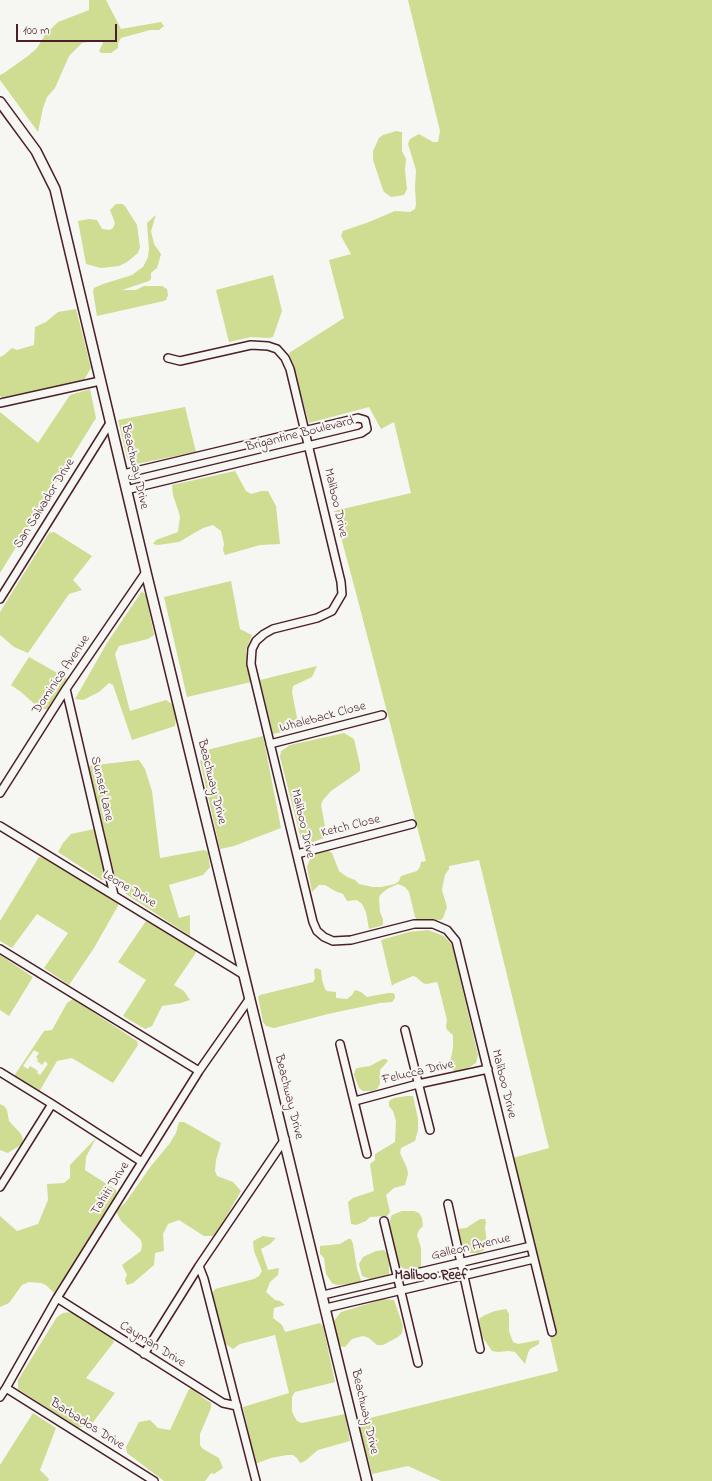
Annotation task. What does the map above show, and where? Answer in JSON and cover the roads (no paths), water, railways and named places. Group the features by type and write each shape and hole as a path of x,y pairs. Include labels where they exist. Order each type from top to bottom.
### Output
{"street":[{"name":"Beachway Drive","path":"0,102 36,151 55,189 126,490 367,1481"},
{"name":"Maliboo Drive","path":"168,358 180,361 251,345 268,346 276,349 285,358 290,369 341,582 342,594 332,611 317,618 272,629 264,634 256,641 252,649 251,664 313,922 317,931 324,937 333,941 351,940 414,924 433,924 447,930 456,941 552,1332"},
{"path":"0,403 100,381"},
{"name":"Brigantine Boulevard","path":"123,474 358,418 365,420 367,429 361,433 126,490"},
{"name":"San Salvador Drive","path":"0,599 110,423"},
{"name":"Dominica Avenue","path":"0,793 66,689 146,572"},
{"name":"Sunset Lane","path":"66,689 114,895"},
{"name":"Whaleback Close","path":"270,744 382,715"},
{"name":"Ketch Close","path":"296,854 412,824"},
{"name":"Leone Drive","path":"0,826 244,975"},
{"path":"0,949 199,1071"},
{"name":"Tahiti Drive","path":"0,1397 57,1298 199,1071 250,998"},
{"path":"404,1030 430,1130"},
{"path":"340,1044 367,1154"},
{"name":"Felucca Drive","path":"355,1101 418,1084 488,1069"},
{"path":"0,1072 142,1162"},
{"path":"0,1187 52,1104"},
{"path":"144,1354 199,1266 284,1139"},
{"path":"448,1204 480,1349"},
{"path":"384,1221 418,1363"},
{"name":"Galleon Avenue","path":"322,1295 531,1246"},
{"name":"Galleon Avenue","path":"326,1308 534,1259"},
{"path":"199,1266 204,1279 256,1481"},
{"name":"Cayman Drive","path":"57,1298 223,1403 237,1406"},
{"name":"Barbados Drive","path":"6,1388 154,1481"}],"district":[{"name":"Maliboo Reef","path":"431,1277"}]}
